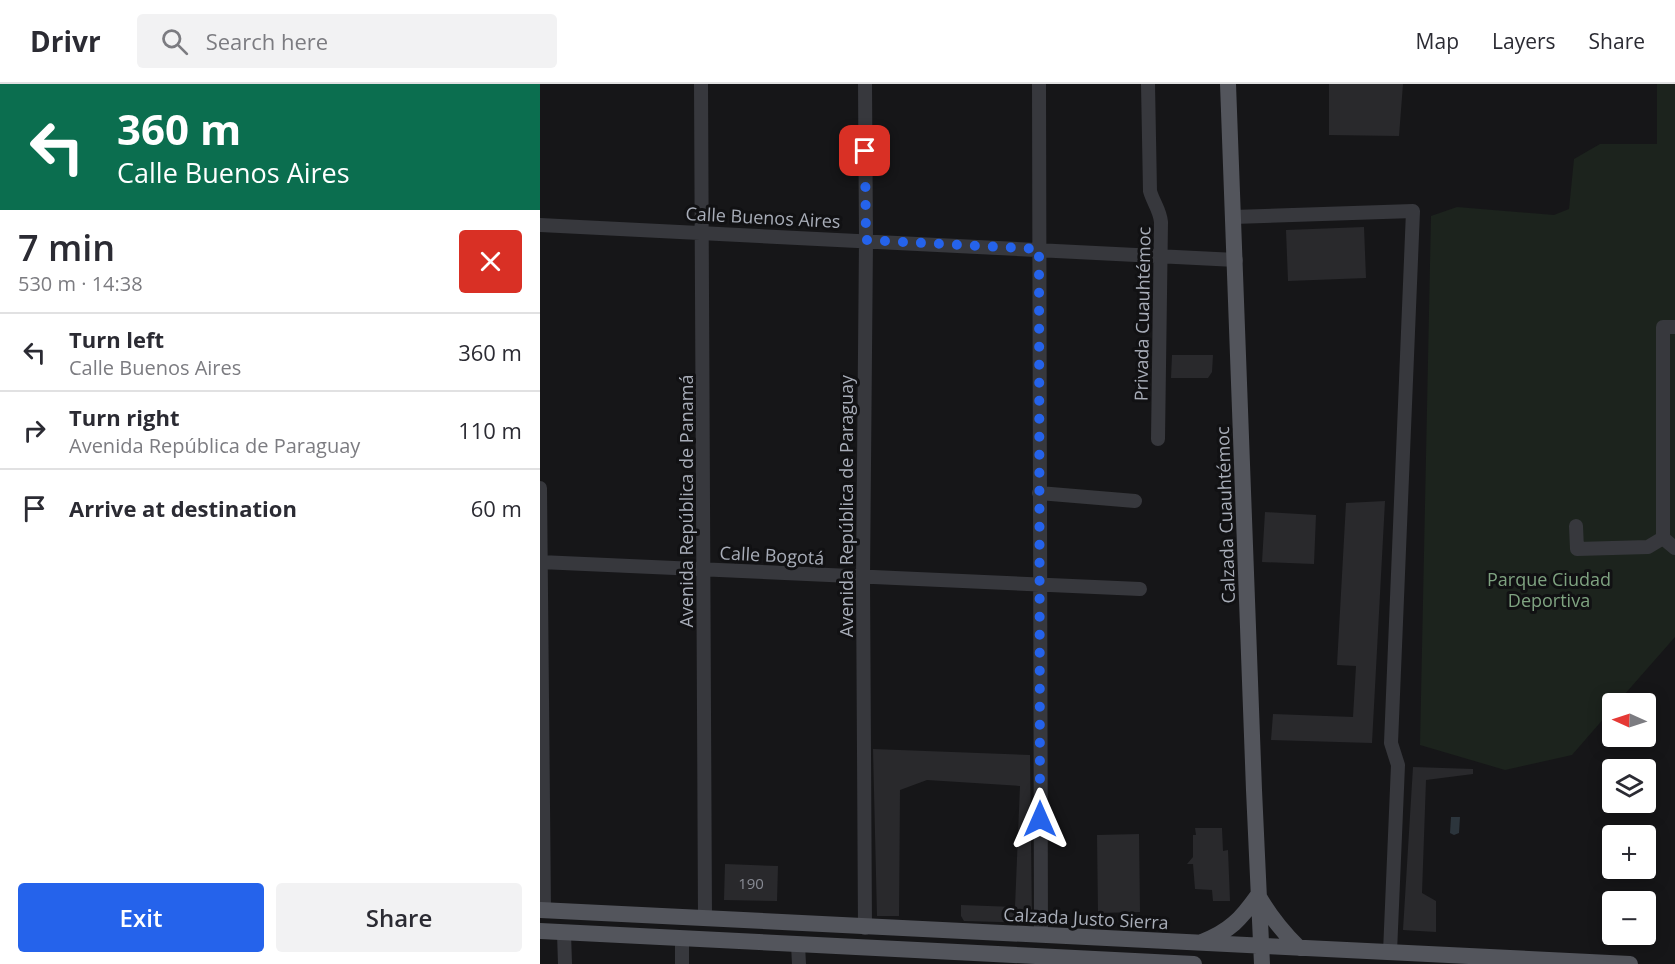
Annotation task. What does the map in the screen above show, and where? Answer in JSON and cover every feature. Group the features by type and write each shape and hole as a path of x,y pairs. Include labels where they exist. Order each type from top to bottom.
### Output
{"main road":[{"name":"Calzada Cuauhtémoc","path":"1228,84 1262,964"},
{"path":"1198,944 1230,929 1246,912 1258,894 1282,932 1299,948"},
{"name":"Calzada Justo Sierra","path":"541,913 1041,934 1198,944 1630,964"},
{"path":"682,939 686,929 705,919"},
{"path":"540,931 798,945 917,957 976,954 1042,961 1194,964"},
{"path":"976,954 984,946 1030,948 1035,945 1041,934"}],"street":[{"name":"Avenida República de Panamá","path":"701,84 705,919"},
{"name":"Avenida República de Paraguay","path":"865,84 863,578 865,927"},
{"path":"1039,84 1041,934"},
{"name":"Privada Cuauhtémoc","path":"1148,84 1150,191 1160,212 1158,439"},
{"path":"1233,217 1413,211 1391,743 1398,765 1390,952"},
{"name":"Calle Buenos Aires","path":"540,225 1236,260"},
{"path":"1663,538 1664,327 1675,327"},
{"path":"540,488 541,913"},
{"path":"1039,494 1135,501"},
{"path":"1576,526 1577,549 1648,547 1663,538"},
{"path":"1663,538 1675,548"},
{"name":"Calle Bogotá","path":"540,562 1140,589"},
{"path":"564,933 565,964"},
{"path":"682,939 682,964"},
{"path":"798,945 799,964"}],"green space":[{"name":"Parque Ciudad Deportiva","path":"1657,84 1675,84 1675,637 1626,693 1602,693 1602,720 1572,755 1505,770 1420,745 1431,216 1457,207 1554,215 1569,209 1574,159 1600,144 1657,144"}],"shaded area":[{"path":"1451,817 1460,817 1459,833 1454,835 1450,833"}],"building":[{"path":"1329,84 1403,84 1399,136 1329,135"},
{"path":"1364,227 1366,278 1288,281 1286,230"},
{"path":"1172,355 1213,355 1212,372 1208,378 1171,378"},
{"path":"1385,501 1372,743 1271,740 1273,714 1353,717 1356,666 1337,665 1346,503"},
{"path":"1265,512 1316,515 1314,564 1262,562"},
{"path":"873,749 1030,755 1032,923 964,921 961,916 961,905 1015,907 1020,786 927,780 900,790 899,916 877,916"},
{"path":"1413,767 1473,769 1473,774 1426,780 1422,893 1436,901 1436,932 1403,930"},
{"path":"1195,828 1222,828 1223,851 1228,850 1230,901 1213,901 1212,890 1195,889 1193,864 1187,864 1193,857"},
{"path":"1139,834 1140,912 1098,913 1097,835"},
{"path":"725,864 778,866 777,901 724,900"}],"route":[{"path":"865,151 866,240 1039,249 1040,819"}]}
